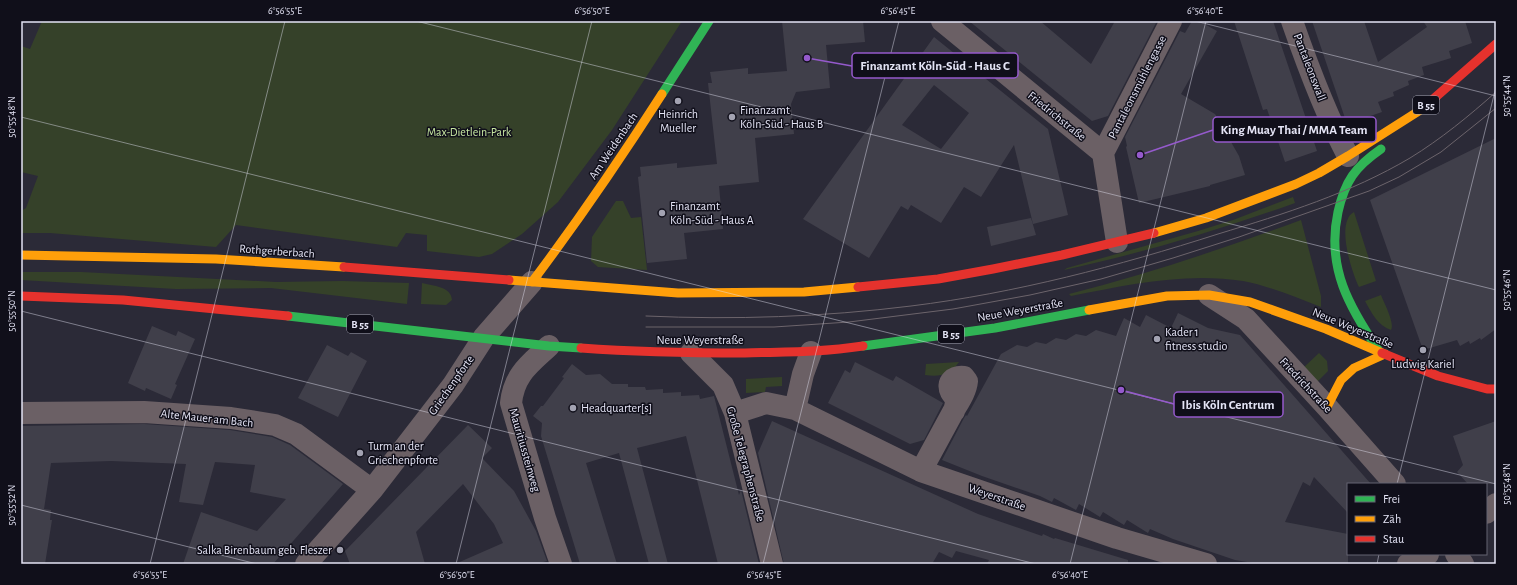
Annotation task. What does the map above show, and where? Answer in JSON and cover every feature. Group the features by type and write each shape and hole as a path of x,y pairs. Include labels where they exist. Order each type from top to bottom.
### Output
{"main road":[{"name":"Am Weidenbach","path":"532,282 624,154 710,21"},
{"name":"B 55","path":"532,282 678,293 804,292 938,278 993,269 1178,228 1296,184 1319,173 1420,110 1496,44"},
{"path":"1399,134 1420,110"},
{"path":"1327,407 1342,380 1354,368 1382,353 1362,327 1348,300 1341,280 1334,237 1336,219 1341,202 1355,171 1360,164 1388,144"},
{"name":"Rothgerberbach","path":"21,255 216,259 345,267 532,282"},
{"name":"Neue Weyerstraße","path":"484,337 549,346 638,352 810,352 852,348 995,328 1168,296 1209,294 1250,302 1304,320 1438,376 1487,389 1496,389"},
{"name":"B 55","path":"21,296 123,300 237,310 484,337"}],"street":[{"name":"Friedrichstraße","path":"942,21 1103,153"},
{"name":"Pantaleonsmühlengasse","path":"1103,153 1171,21"},
{"name":"Pantaleonswall","path":"1292,21 1309,68 1338,138 1348,156"},
{"path":"1103,153 1117,242"},
{"name":"Griechenpforte","path":"315,560 372,490 453,385 484,337 532,282"},
{"name":"Friedrichstraße","path":"1209,294 1246,319 1394,483"},
{"name":"Mauritiussteinweg","path":"549,346 518,378 512,391 511,402 545,518 561,564"},
{"path":"795,409 810,352"},
{"name":"Große Telegraphenstraße","path":"691,353 723,385 735,413 772,564"},
{"name":"Weyerstraße","path":"735,413 766,403 795,409 921,471 1117,538 1206,564"},
{"path":"921,471 954,411"},
{"name":"Alte Mauer am Bach","path":"21,412 144,412 231,418 275,425 296,434 372,490"},
{"path":"1487,512 1496,504"},
{"path":"1408,564 1426,555"},
{"path":"1457,555 1463,564"}],"green space":[{"name":"Max-Dietlein-Park","path":"42,21 682,21 612,130 558,202 522,234 492,254 479,257 427,251 427,235 406,233 397,247 236,225 216,247 50,233 21,233 21,211 26,208 38,176 21,172 21,46 30,49"},
{"path":"1293,197 1295,203 1238,222 1152,248 1064,270 1233,220"},
{"path":"616,201 623,201 631,218 641,217 647,270 598,267 591,261 592,237"},
{"path":"1354,212 1376,281 1359,287 1349,260 1345,236 1348,218"},
{"path":"1301,220 1321,296 1321,307 1262,286 1243,281 1221,279 1200,278 1156,281 1071,296 1069,294 1186,260"},
{"path":"21,272 81,272 276,282 342,281 409,283 407,304 271,288 176,289 21,280"},
{"path":"422,283 445,289 451,295 452,300 446,305 421,304"},
{"path":"1381,295 1392,323 1391,330 1379,322 1372,314 1365,301"},
{"path":"1319,353 1327,361 1328,371 1315,384 1302,369"},
{"path":"959,362 952,370 944,374 935,376 925,375 926,364"},
{"path":"782,377 782,386 766,387 765,392 746,393 746,379"}],"building":[{"path":"782,21 863,21 865,42 826,45 830,88 796,92 791,104 794,134 755,138 759,182 719,186 723,229 684,233 687,259 647,263 638,177 641,176 640,167 677,163 677,168 717,164 708,83 712,83 710,72 748,68 748,74 787,71"},
{"path":"969,21 1040,21 1091,64 1115,21 1157,21 1108,116 1092,121"},
{"path":"1192,21 1199,21 1217,31 1181,94 1215,114 1239,156 1245,175 1210,186 1139,203 1125,137 1180,31 1185,33"},
{"path":"1234,21 1273,21 1317,151 1285,162 1267,109 1263,110"},
{"path":"1312,21 1364,21 1378,62 1427,27 1423,21 1465,21 1472,43 1449,51 1451,58 1422,67 1424,75 1408,81 1409,85 1393,92 1394,96 1378,102 1382,112 1347,124"},
{"path":"934,37 1048,129 1068,215 1033,224 1014,145 981,197 964,187 941,223 911,205 908,210 901,206 869,258 803,219","holes":["934,85 969,113 941,149 902,125"]},
{"path":"1496,138 1496,329 1481,340 1480,338 1470,344 1469,341 1460,346 1457,340 1423,350 1370,200"},
{"path":"1031,218 1036,235 991,246 987,227"},
{"path":"1178,313 1208,328 1240,335 1370,483 1347,483 1347,512 1314,477 1310,486 1303,482 1285,522 1347,534 1348,564 1259,564 1235,560 1173,539 1150,529 1148,533 1127,520 1124,525 1103,512 1100,517 1079,504 1076,510 1054,498 1052,502 1040,496 982,476 942,460 964,418 966,415 967,416 1001,354 1017,345 1027,347 1036,342 1046,344 1056,338 1066,340 1076,334 1086,336 1096,330 1116,336 1124,318 1140,327 1146,315 1171,328"},
{"path":"152,326 176,336 178,331 195,339 175,384 177,385 171,399 146,388 145,391 128,383"},
{"path":"327,345 348,356 351,352 367,361 338,417 298,398"},
{"path":"855,362 893,381 896,376 943,403 924,440 910,444 828,403 845,370 850,373"},
{"path":"572,364 586,375 600,374 612,384 628,384 628,387 645,387 646,390 663,389 663,393 681,392 681,396 699,395 700,399 714,396 739,495 741,490 759,564 718,564 686,436 637,448 668,564 649,564 619,453 586,463 617,564 580,564 541,436 542,423 533,416 541,406 543,406 564,378 562,377"},
{"path":"772,421 978,514 1042,536 1043,534 1054,539 1055,538 1128,560 1128,564 987,564 989,560 956,551 952,558 939,552 932,564 784,564 758,453"},
{"path":"1496,421 1496,484 1467,483 1457,472 1463,465 1453,436"},
{"path":"144,424 230,430 272,437 290,445 343,484 273,564 183,564 201,512 257,531 286,499 250,492 255,465 215,462 203,505 179,502 186,464 111,461 51,463 44,509 51,510 50,520 52,520 45,564 21,564 21,426"},
{"path":"468,425 492,448 482,458 514,491 536,531 547,561 536,564 455,564 503,543 494,524 463,484 416,532 425,564 350,564 345,551"}],"tram line":[{"path":"646,316 712,318 778,317 878,310 989,294 1066,277 1143,257 1268,219 1317,202 1364,182 1410,158 1433,143 1496,92"},
{"path":"646,327 774,327 849,322 953,309 1030,295 1101,279 1239,237 1369,191 1399,177 1441,152 1496,108"}],"traffic: fast":[{"path":"662,94 709,21"},
{"path":"1379,351 1358,318 1343,286 1335,251 1335,232 1338,212 1348,183 1364,162 1381,149"},
{"path":"863,346 995,328 1089,310"},
{"path":"288,316 549,346 581,348"}],"traffic: slow":[{"path":"532,282 599,189 662,94"},
{"path":"1154,233 1206,218 1296,184 1319,173 1348,156 1422,109"},
{"path":"21,255 216,259 344,267"},
{"path":"509,280 678,293 804,292 858,287"},
{"path":"1089,310 1167,296 1209,295 1250,302 1326,329 1382,353"},
{"path":"1327,407 1341,380 1354,368 1385,354"}],"traffic: jam":[{"path":"1422,109 1496,44"},
{"path":"858,287 938,279 993,269 1062,255 1154,233"},
{"path":"344,267 509,280"},
{"path":"21,296 123,300 288,316"},
{"path":"581,348 663,352 745,353 819,351 863,346"},
{"path":"1382,353 1438,376 1487,389 1496,389"}],"place":[{"name":"Finanzamt Köln-Süd - Haus C","path":"807,58"},
{"name":"Heinrich Mueller","path":"678,101"},
{"name":"Finanzamt Köln-Süd - Haus B","path":"732,117"},
{"name":"King Muay Thai / MMA Team","path":"1140,155"},
{"name":"Finanzamt Köln-Süd - Haus A","path":"662,213"},
{"name":"Kader 1 fitness studio","path":"1157,339"},
{"name":"Ludwig Kariel","path":"1423,350"},
{"name":"Ibis Köln Centrum","path":"1121,390"},
{"name":"Headquarter[s]","path":"573,408"},
{"name":"Turm an der Griechenpforte","path":"360,453"},
{"name":"Salka Birenbaum geb. Fleszer","path":"340,550"}]}
